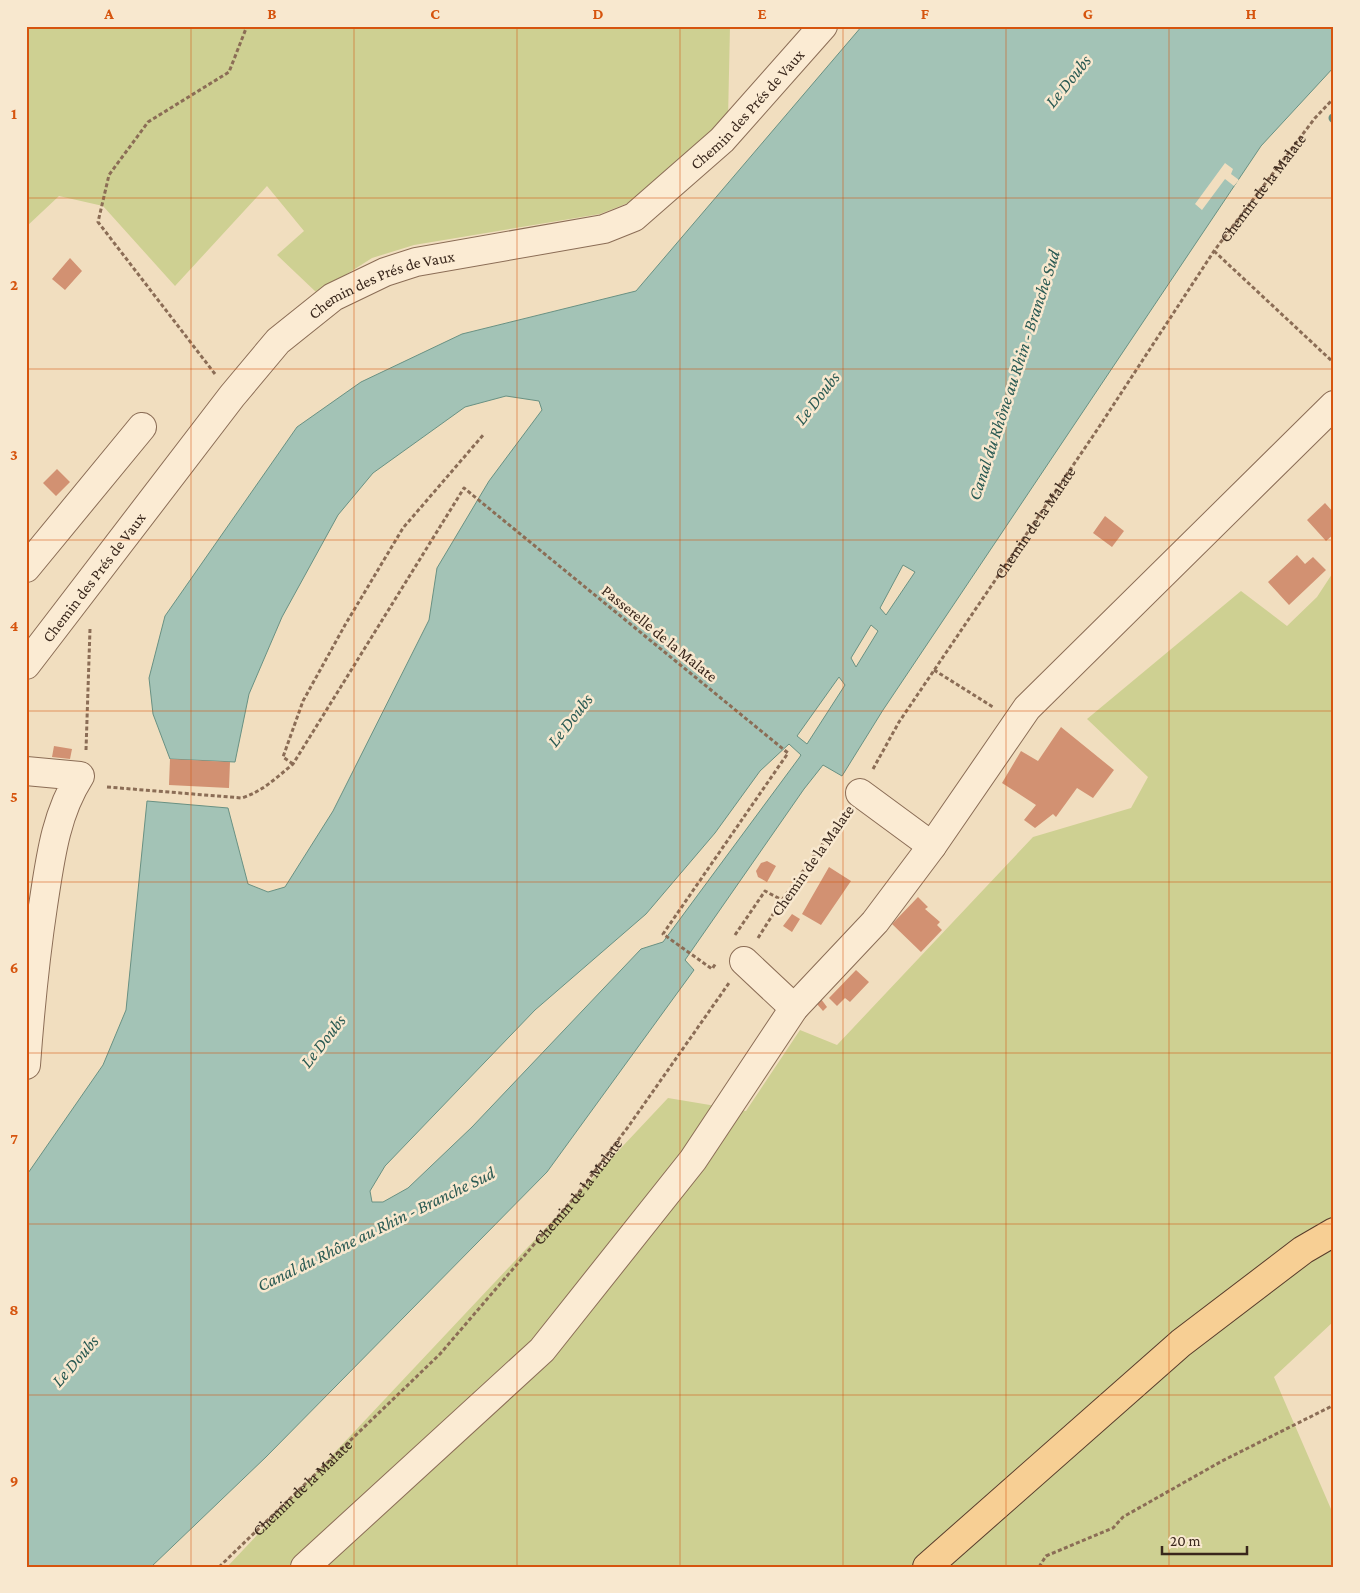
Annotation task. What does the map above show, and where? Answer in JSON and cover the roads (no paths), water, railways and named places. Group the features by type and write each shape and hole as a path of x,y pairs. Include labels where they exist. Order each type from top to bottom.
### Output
{"main road":[{"path":"927,1567 1181,1343 1303,1250 1334,1232"}],"street":[{"name":"Chemin des Prés de Vaux","path":"26,666 232,396 278,341 333,297 385,272 416,262 604,229 634,217 722,140 823,26"},
{"path":"305,1567 542,1350 693,1160 794,1008 875,922 932,846 1027,708 1334,405"},
{"path":"26,568 142,427"},
{"path":"26,771 80,776 66,796 52,849 32,986 26,1065"},
{"path":"860,793 932,846"},
{"path":"731,953 794,1008"}],"water":[{"path":"862,26 1334,26 1334,67 1261,146 883,710 842,776 823,765 804,789 685,960 694,970 547,1172 266,1457 151,1567 26,1567 26,1176 103,1065 126,1010 147,801 228,808 248,884 268,892 285,887 333,811 429,620 437,568 489,481 542,410 539,401 506,396 465,407 373,473 338,515 282,617 249,694 235,762 170,759 153,714 149,678 165,616 297,427 361,382 462,334 636,291","holes":["903,565 915,572 886,615 880,608","871,625 878,631 856,667 851,658","839,677 845,685 807,744 797,736","789,744 801,755 663,942 641,949 472,1127 408,1188 383,1202 372,1202 370,1191 385,1166 535,1010 646,914 715,833 760,771"]}],"water label":[{"name":"Le Doubs","path":"1068,81"},
{"name":"Canal du Rhône au Rhin - Branche Sud","path":"1014,375"},
{"name":"Le Doubs","path":"817,398"},
{"name":"Le Doubs","path":"570,720"},
{"name":"Le Doubs","path":"323,1041"},
{"name":"Canal du Rhône au Rhin - Branche Sud","path":"376,1229"},
{"name":"Le Doubs","path":"75,1361"}]}
